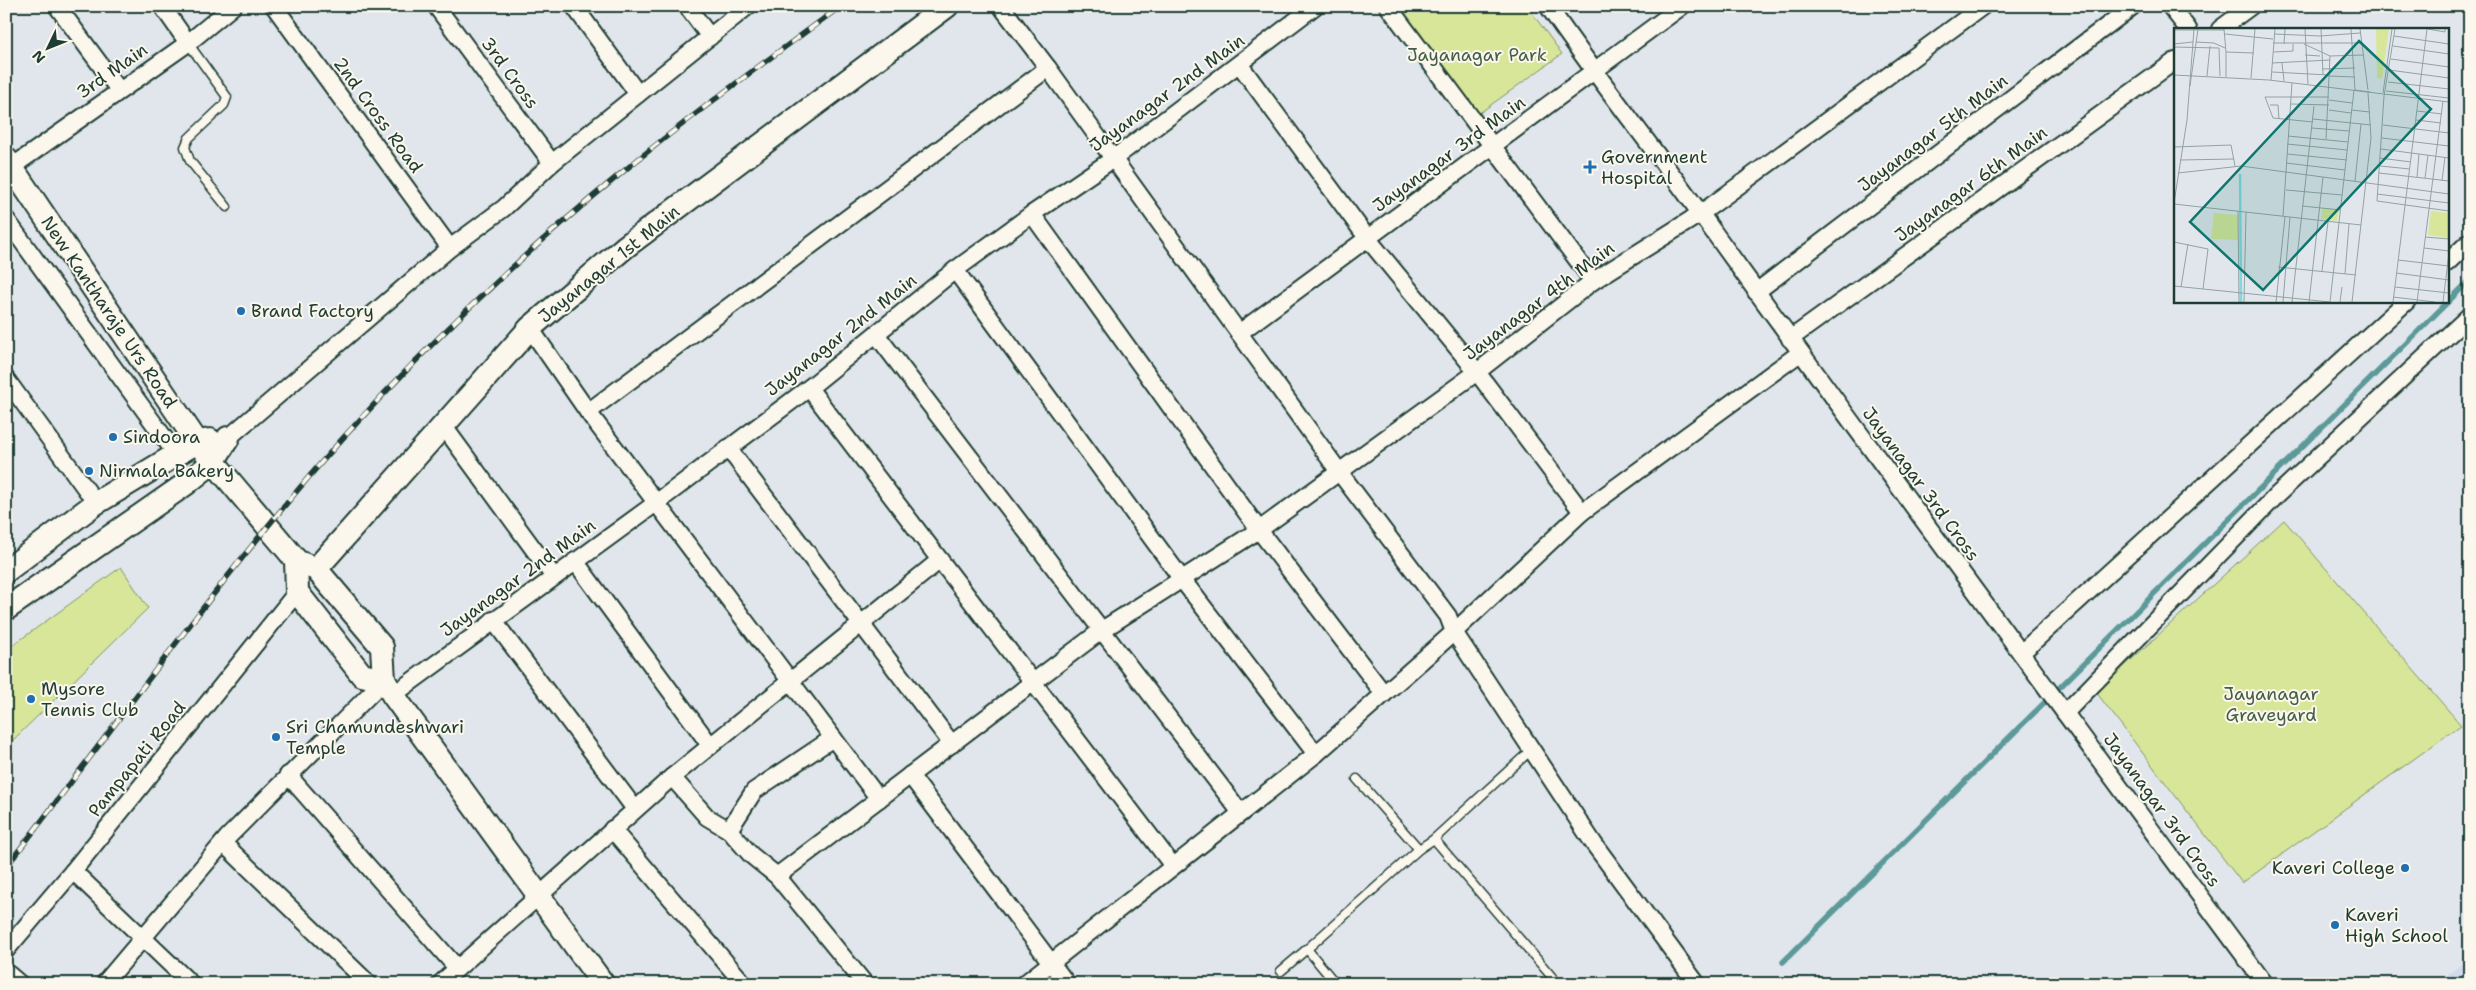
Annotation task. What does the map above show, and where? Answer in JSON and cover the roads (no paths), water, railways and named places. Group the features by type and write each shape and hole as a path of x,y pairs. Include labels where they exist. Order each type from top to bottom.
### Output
{"main road":[{"name":"Jayanagar 1st Main","path":"306,564 442,424 530,328 625,248 947,6"},
{"name":"New Kantharaje Urs Road","path":"8,166 197,442 213,462 382,647 388,688"},
{"path":"7,570 96,503 176,454 197,442 228,438"},
{"path":"6,609 186,483 213,462 228,438"},
{"path":"306,564 297,592 362,674 388,688 602,984"}],"street":[{"path":"56,6 119,90"},
{"path":"162,6 188,43"},
{"name":"3rd Main","path":"8,166 188,43 233,6"},
{"name":"2nd Cross Road","path":"274,6 450,248"},
{"name":"3rd Cross","path":"436,6 552,163"},
{"path":"574,6 638,94"},
{"path":"687,6 710,37"},
{"path":"228,438 450,248 504,208 552,163 748,6"},
{"path":"1001,6 1048,68 1340,473 1448,616 1454,632 1594,844 1697,984"},
{"name":"Jayanagar 2nd Main","path":"104,984 223,843 288,775 388,688 493,620 656,502 809,388 956,270 1032,214 1113,159 1240,65 1315,6"},
{"path":"1388,6 1593,281"},
{"name":"Jayanagar 3rd Cross","path":"1548,6 1593,73 1700,214 1800,354 2266,984"},
{"name":"Jayanagar 3rd Main","path":"1239,333 1682,6"},
{"name":"Jayanagar 4th Main","path":"777,876 1102,630 1259,530 1340,473 1477,372 1593,281 1700,214 1983,6"},
{"name":"Jayanagar 5th Main","path":"1756,292 2134,6"},
{"path":"2170,6 2187,28"},
{"path":"2221,28 2252,6"},
{"name":"Jayanagar 6th Main","path":"1790,339 2174,62"},
{"path":"1240,65 1368,239 1477,372 1582,512"},
{"path":"588,412 1048,68"},
{"path":"1032,214 1259,530 1384,694"},
{"path":"6,219 176,454"},
{"path":"2448,262 2470,241"},
{"path":"956,270 1181,578 1316,754"},
{"path":"2021,653 2406,302"},
{"path":"2065,713 2278,494 2470,315"},
{"path":"530,328 588,412 879,799"},
{"path":"876,334 1241,813"},
{"path":"1024,984 1316,754 1454,632 1582,512 1800,354"},
{"path":"6,379 96,503"},
{"path":"809,388 1173,866"},
{"path":"442,424 554,577"},
{"path":"728,448 952,744"},
{"path":"288,775 449,978 612,829 672,777 790,682 859,623 940,560"},
{"path":"575,561 710,745"},
{"name":"Pampapati Road","path":"6,950 73,871 297,592"},
{"path":"493,620 635,809"},
{"path":"729,830 754,791 832,738"},
{"path":"910,775 1067,984"},
{"path":"672,777 707,817 729,830 751,855 777,876 865,984"},
{"path":"612,829 744,984"},
{"path":"223,843 369,984"},
{"path":"73,871 192,984"},
{"path":"6,972 20,984"}],"lane":[{"path":"188,43 227,97 224,106 189,138 186,147 187,153 190,161 227,207"},
{"path":"1281,971 1419,849 1434,839 1531,750"},
{"path":"1357,779 1419,849"},
{"path":"1434,839 1558,984"},
{"path":"1306,949 1336,984"}],"waterway":[{"path":"2448,302 2470,280"},
{"path":"1783,962 2448,302"}],"railway":[{"path":"6,867 255,542 298,489 408,368 476,301 582,205 701,110 841,6"}],"place":[{"name":"Government Hospital","path":"1590,167"},
{"name":"Brand Factory","path":"241,311"},
{"name":"Sindoora","path":"113,437"},
{"name":"Nirmala Bakery","path":"89,471"},
{"name":"Mysore Tennis Club","path":"31,699"},
{"name":"Sri Chamundeshwari Temple","path":"276,737"},
{"name":"Kaveri College","path":"2405,868"},
{"name":"Kaveri High School","path":"2335,925"}],"park label":[{"name":"Jayanagar Park","path":"1477,55"},
{"name":"Jayanagar Graveyard","path":"2271,704"}]}
